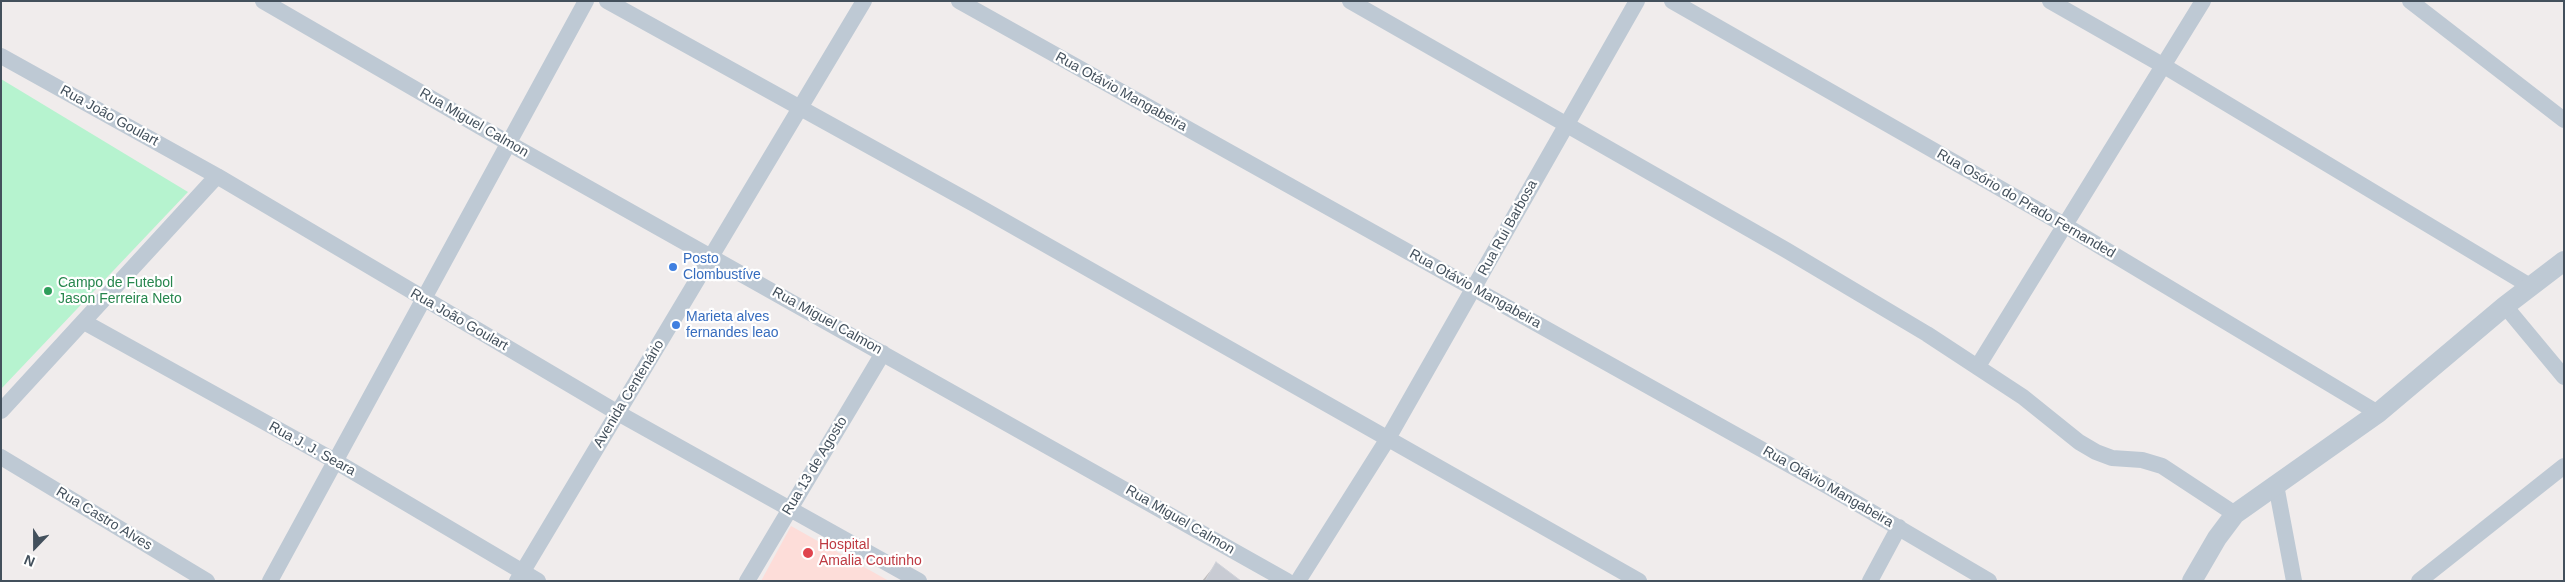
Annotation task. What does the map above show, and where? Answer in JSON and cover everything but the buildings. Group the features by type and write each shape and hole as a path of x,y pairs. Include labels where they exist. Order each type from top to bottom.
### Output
{"street":[{"name":"Rua Miguel Calmon","path":"263,1 510,144 1287,581"},
{"path":"270,581 423,299 510,144 586,1"},
{"path":"607,1 1102,277 1639,581"},
{"name":"Avenida Centenário","path":"520,576 864,1"},
{"name":"Rua Otávio Mangabeira","path":"959,1 1899,527 1989,581"},
{"path":"1350,1 1786,250 1978,366 2023,397 2079,442 2096,452 2112,458 2142,460 2162,466 2235,514"},
{"name":"Rua Rui Barbosa","path":"1298,581 1387,440 1637,1"},
{"name":"Rua Osório do Prado Fernanded","path":"1672,1 2066,226 2378,413"},
{"path":"2050,1 2164,66 2530,286"},
{"path":"1978,366 2203,1"},
{"path":"2410,1 2564,120"},
{"name":"Rua João Goulart","path":"1,56 217,176 423,299 618,412 919,581"},
{"path":"1,411 217,176"},
{"path":"2192,581 2217,538 2235,514 2378,413 2505,306 2564,261"},
{"path":"2505,306 2564,377"},
{"name":"Rua J. J. Seara","path":"84,322 335,461 520,576 538,581"},
{"name":"Rua 13 de Agosto","path":"747,581 789,508 884,353"},
{"name":"Rua Castro Alves","path":"1,457 207,581"},
{"path":"2419,581 2564,466"},
{"path":"2276,485 2294,581"},
{"path":"1870,581 1899,527"}],"shaded area":[{"name":"Hospital Amalia Coutinho","path":"791,526 889,581 761,581"}],"green space":[{"name":"Campo de Futebol Jason Ferreira Neto","path":"1,79 188,192 1,389"}],"place":[{"name":"Posto Clombustíve","path":"673,267"},
{"name":"Campo de Futebol Jason Ferreira Neto","path":"48,291"},
{"name":"Marieta alves fernandes leao","path":"676,325"},
{"name":"Hospital Amalia Coutinho","path":"808,553"}]}
